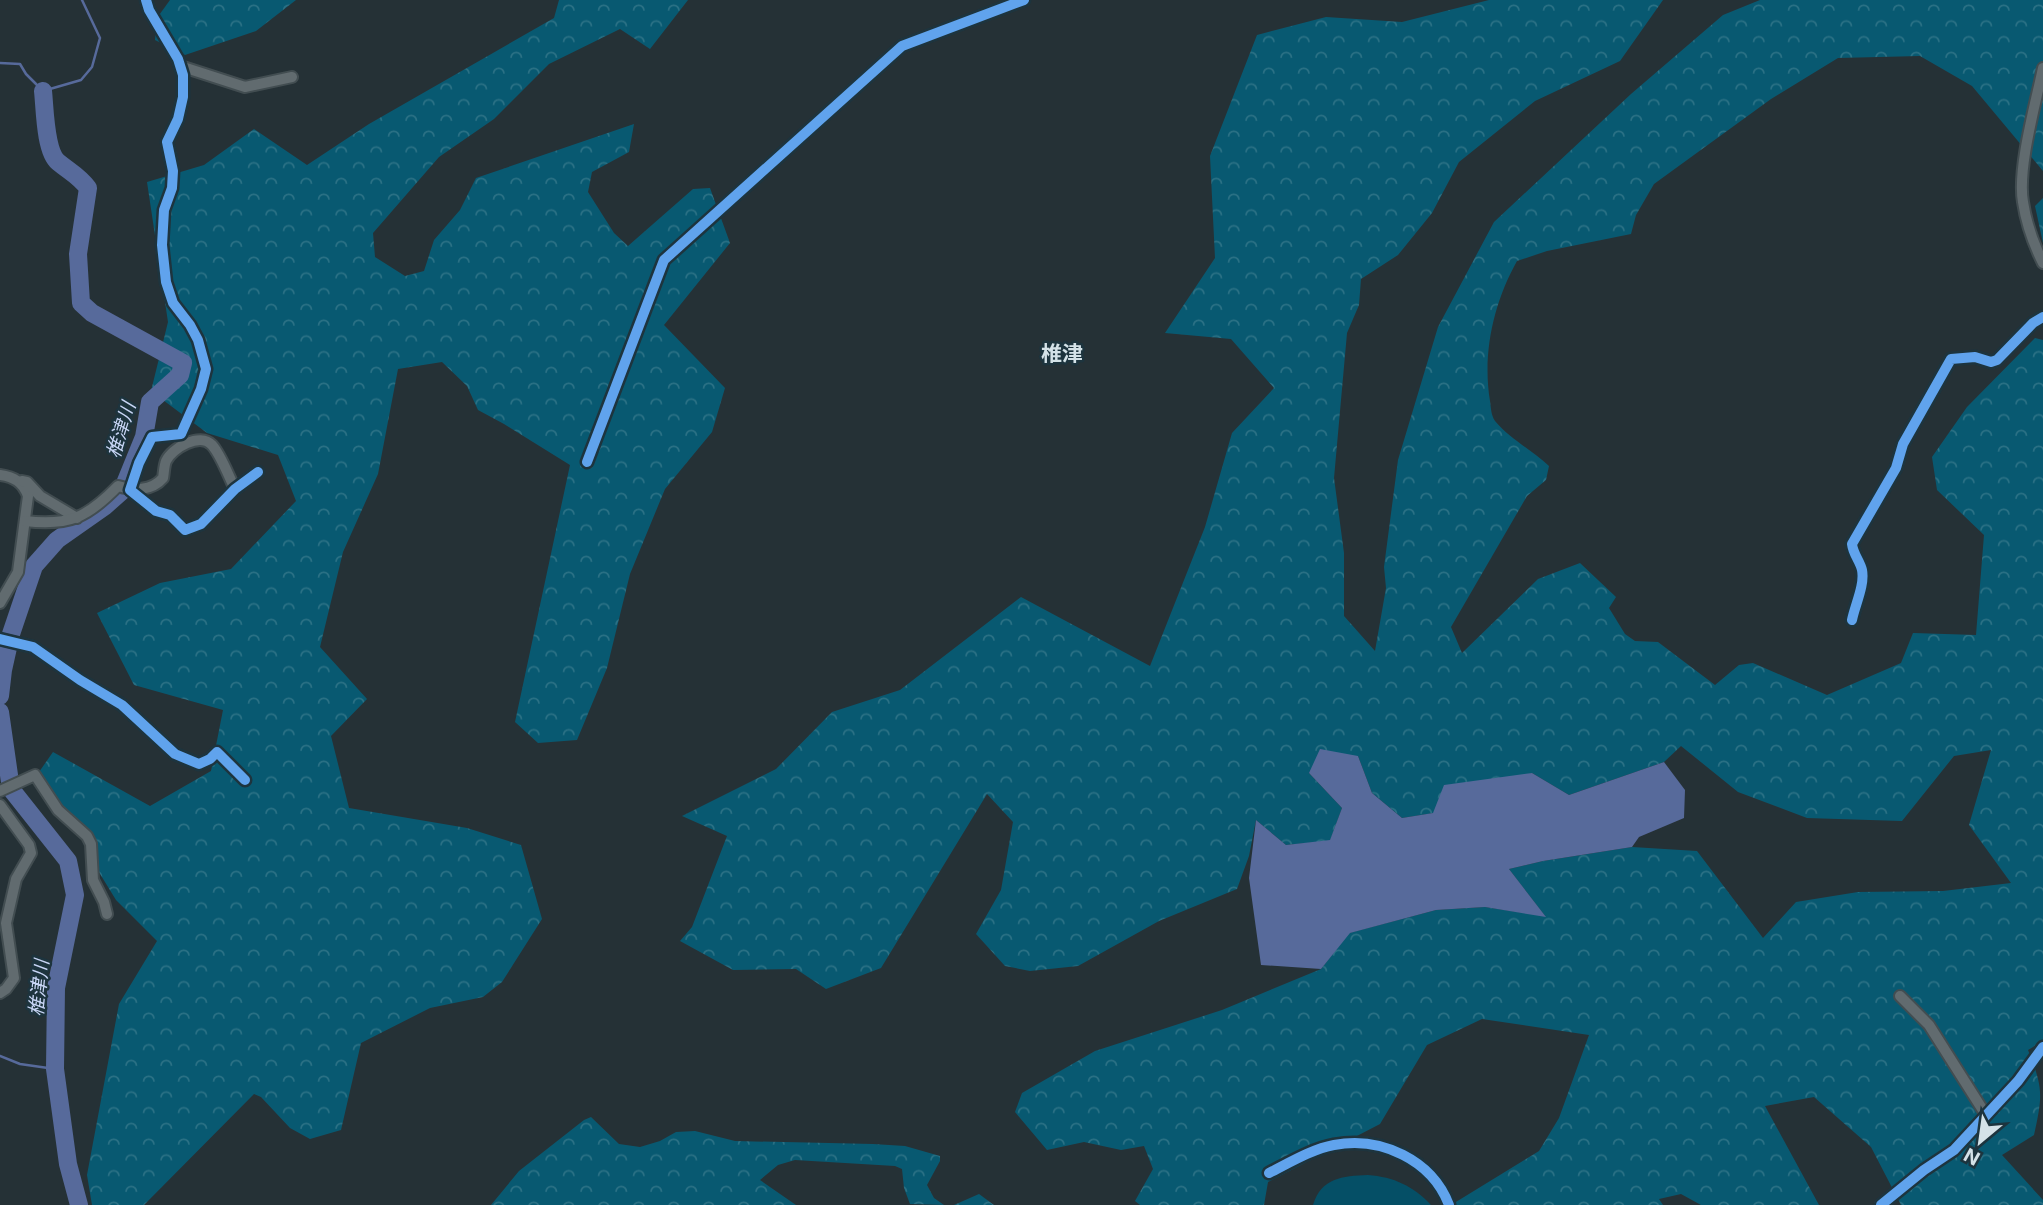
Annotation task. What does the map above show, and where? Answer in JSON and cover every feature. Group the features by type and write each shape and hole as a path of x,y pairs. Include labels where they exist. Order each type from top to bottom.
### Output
{"street":[{"path":"130,490 152,437 181,435 201,389 205,369 198,340 173,303 166,282 162,245 164,210 173,188 167,142 178,119 183,97 183,75 146,0"},
{"path":"587,461 664,260 902,46 1024,0"},
{"path":"180,66 245,87 292,77"},
{"path":"2043,68 2022,174 2022,200 2043,263"},
{"path":"1852,620 1862,577 1852,544 1896,468 1903,443 1951,359 1975,357 1991,362 1997,360 2033,323 2043,317"},
{"path":"130,490 158,483 163,478 167,461 174,452 193,441 204,440 212,445 235,489"},
{"path":"25,521 51,524 67,522 101,503 118,486 130,490 156,511 170,515 186,530 201,524 235,489 258,472"},
{"path":"0,475 27,482 40,496 77,518"},
{"path":"0,603 18,572 28,496 25,487 18,480"},
{"path":"0,639 33,647 122,705 175,754 199,764 217,752 245,780"},
{"path":"0,791 35,775 58,810 87,836 91,844 93,880 107,914"},
{"path":"0,805 29,845 31,853 16,879 6,923 14,978 0,993"},
{"path":"1900,996 1929,1025 1986,1115"},
{"path":"1881,1205 1954,1150 2018,1081 2043,1047"},
{"path":"1269,1173 1332,1145 1363,1143 1391,1149 1419,1163 1437,1181 1450,1205"}],"green space":[{"path":"170,0 296,0 256,31 185,55 155,40 157,18"},
{"path":"559,0 688,0 650,49 620,29 549,64 494,119 439,157 373,233 375,257 405,276 424,271 434,240 460,210 476,178 634,124 629,152 592,172 588,192 614,233 628,246 693,189 710,188 730,243 664,325 725,388 712,432 665,489 630,574 607,668 577,740 538,743 515,722 570,465 478,410 467,386 442,362 398,369 378,474 343,552 320,647 367,699 331,736 349,808 467,828 521,845 542,919 502,982 483,997 430,1008 361,1043 341,1130 310,1139 290,1128 261,1097 254,1094 144,1205 92,1205 87,1175 119,1004 157,941 116,900 97,869 96,843 57,804 39,772 53,752 150,806 211,771 223,710 134,685 97,613 160,583 231,569 296,501 278,455 207,433 151,391 168,322 147,182 204,165 254,129 307,165 369,124 554,18"},
{"path":"1489,0 1663,0 1620,61 1535,101 1459,162 1432,213 1398,255 1361,279 1359,305 1347,333 1334,478 1344,553 1344,616 1375,651 1386,588 1384,567 1398,460 1438,327 1494,222 1631,94 1723,15 1760,0 2043,0 2043,171 1972,86 1920,56 1838,58 1771,99 1654,184 1636,215 1631,234 1547,251 1517,261 1502,293 1492,328 1488,365 1491,409 1494,419 1501,427 1549,466 1546,480 1527,496 1451,627 1462,653 1538,579 1580,563 1616,597 1609,608 1625,634 1635,641 1658,642 1715,685 1739,665 1753,663 1827,695 1901,663 1913,633 1976,635 1984,535 1937,490 1932,457 1967,407 2035,338 2043,340 2043,1041 2028,1050 2037,1073 2040,1091 2034,1135 2002,1155 2043,1200 2043,1205 1901,1205 1871,1147 1814,1097 1765,1106 1819,1205 1701,1205 1681,1194 1659,1199 1663,1205 1451,1205 1539,1151 1559,1118 1589,1035 1482,1019 1427,1045 1380,1124 1268,1182 1264,1205 1140,1205 1135,1201 1153,1169 1144,1146 1121,1150 1084,1142 1047,1150 1015,1112 1022,1093 1095,1051 1222,1010 1321,969 1349,933 1436,910 1485,907 1545,916 1509,869 1543,861 1632,847 1697,851 1763,938 1796,902 1858,892 1943,891 2011,883 1969,825 1991,750 1954,756 1902,821 1807,818 1738,792 1681,746 1664,762 1569,795 1532,773 1434,813 1402,818 1372,793 1358,756 1309,773 1342,808 1330,841 1286,845 1256,820 1249,856 1237,889 1159,921 1078,966 1030,971 1005,966 976,934 1001,890 1013,822 987,794 881,968 826,989 796,969 733,970 680,941 692,927 727,836 682,816 776,769 832,712 900,690 1021,597 1150,666 1205,527 1232,433 1274,388 1231,339 1165,333 1215,258 1210,156 1257,35 1326,17 1402,22"},
{"path":"2043,198 2043,243 2035,206"},
{"path":"591,1117 619,1144 640,1147 660,1141 676,1132 695,1131 735,1141 905,1146 940,1156 927,1185 934,1198 944,1205 910,1204 904,1188 902,1169 895,1166 795,1160 778,1165 760,1180 796,1205 491,1205 519,1171"},
{"path":"979,1194 994,1205 954,1205"}],"shaded area":[{"path":"1320,749 1358,756 1372,793 1402,818 1433,813 1444,785 1532,773 1569,795 1664,762 1685,790 1684,818 1639,837 1632,847 1509,869 1546,917 1485,907 1436,910 1350,933 1321,969 1261,965 1249,878 1256,820 1286,845 1330,840 1342,808 1309,773"},
{"path":"1368,1175 1402,1184 1431,1205 1313,1205 1321,1189 1334,1180"}],"waterway":[{"path":"0,63 20,64 43,91 81,80 92,67 100,38 82,0"},
{"name":"椎津川","path":"0,696 11,634 34,566 57,540 122,491 144,437 150,402 180,375 183,363 92,313 81,303 78,254 88,188 58,162 50,149 43,91"},
{"name":"椎津川","path":"0,712 11,789 68,861 75,895 56,988 55,1069 68,1164 79,1205"},
{"path":"0,1056 20,1064 55,1069"}],"cycle path":[{"path":"146,0 149,10 178,59 183,75 183,97 178,119 167,142 173,171 172,188 164,210 162,245 166,282 173,303 198,340 206,369 201,389 181,434 152,437 130,490 156,511 170,515 185,530 201,524 235,489 258,472"},
{"path":"587,462 664,260 902,46 1024,0"},
{"path":"1852,620 1863,576 1852,544 1896,468 1903,444 1951,359 1975,357 1991,362 1997,360 2033,323 2043,317"},
{"path":"0,639 33,647 122,705 175,754 199,764 217,752 245,780"},
{"path":"1881,1205 1954,1150 2018,1081 2043,1047"},
{"path":"1269,1173 1326,1147 1352,1143 1369,1144 1387,1148 1418,1164 1441,1189 1449,1205"}],"district":[{"name":"椎津","path":"1062,353"}]}
